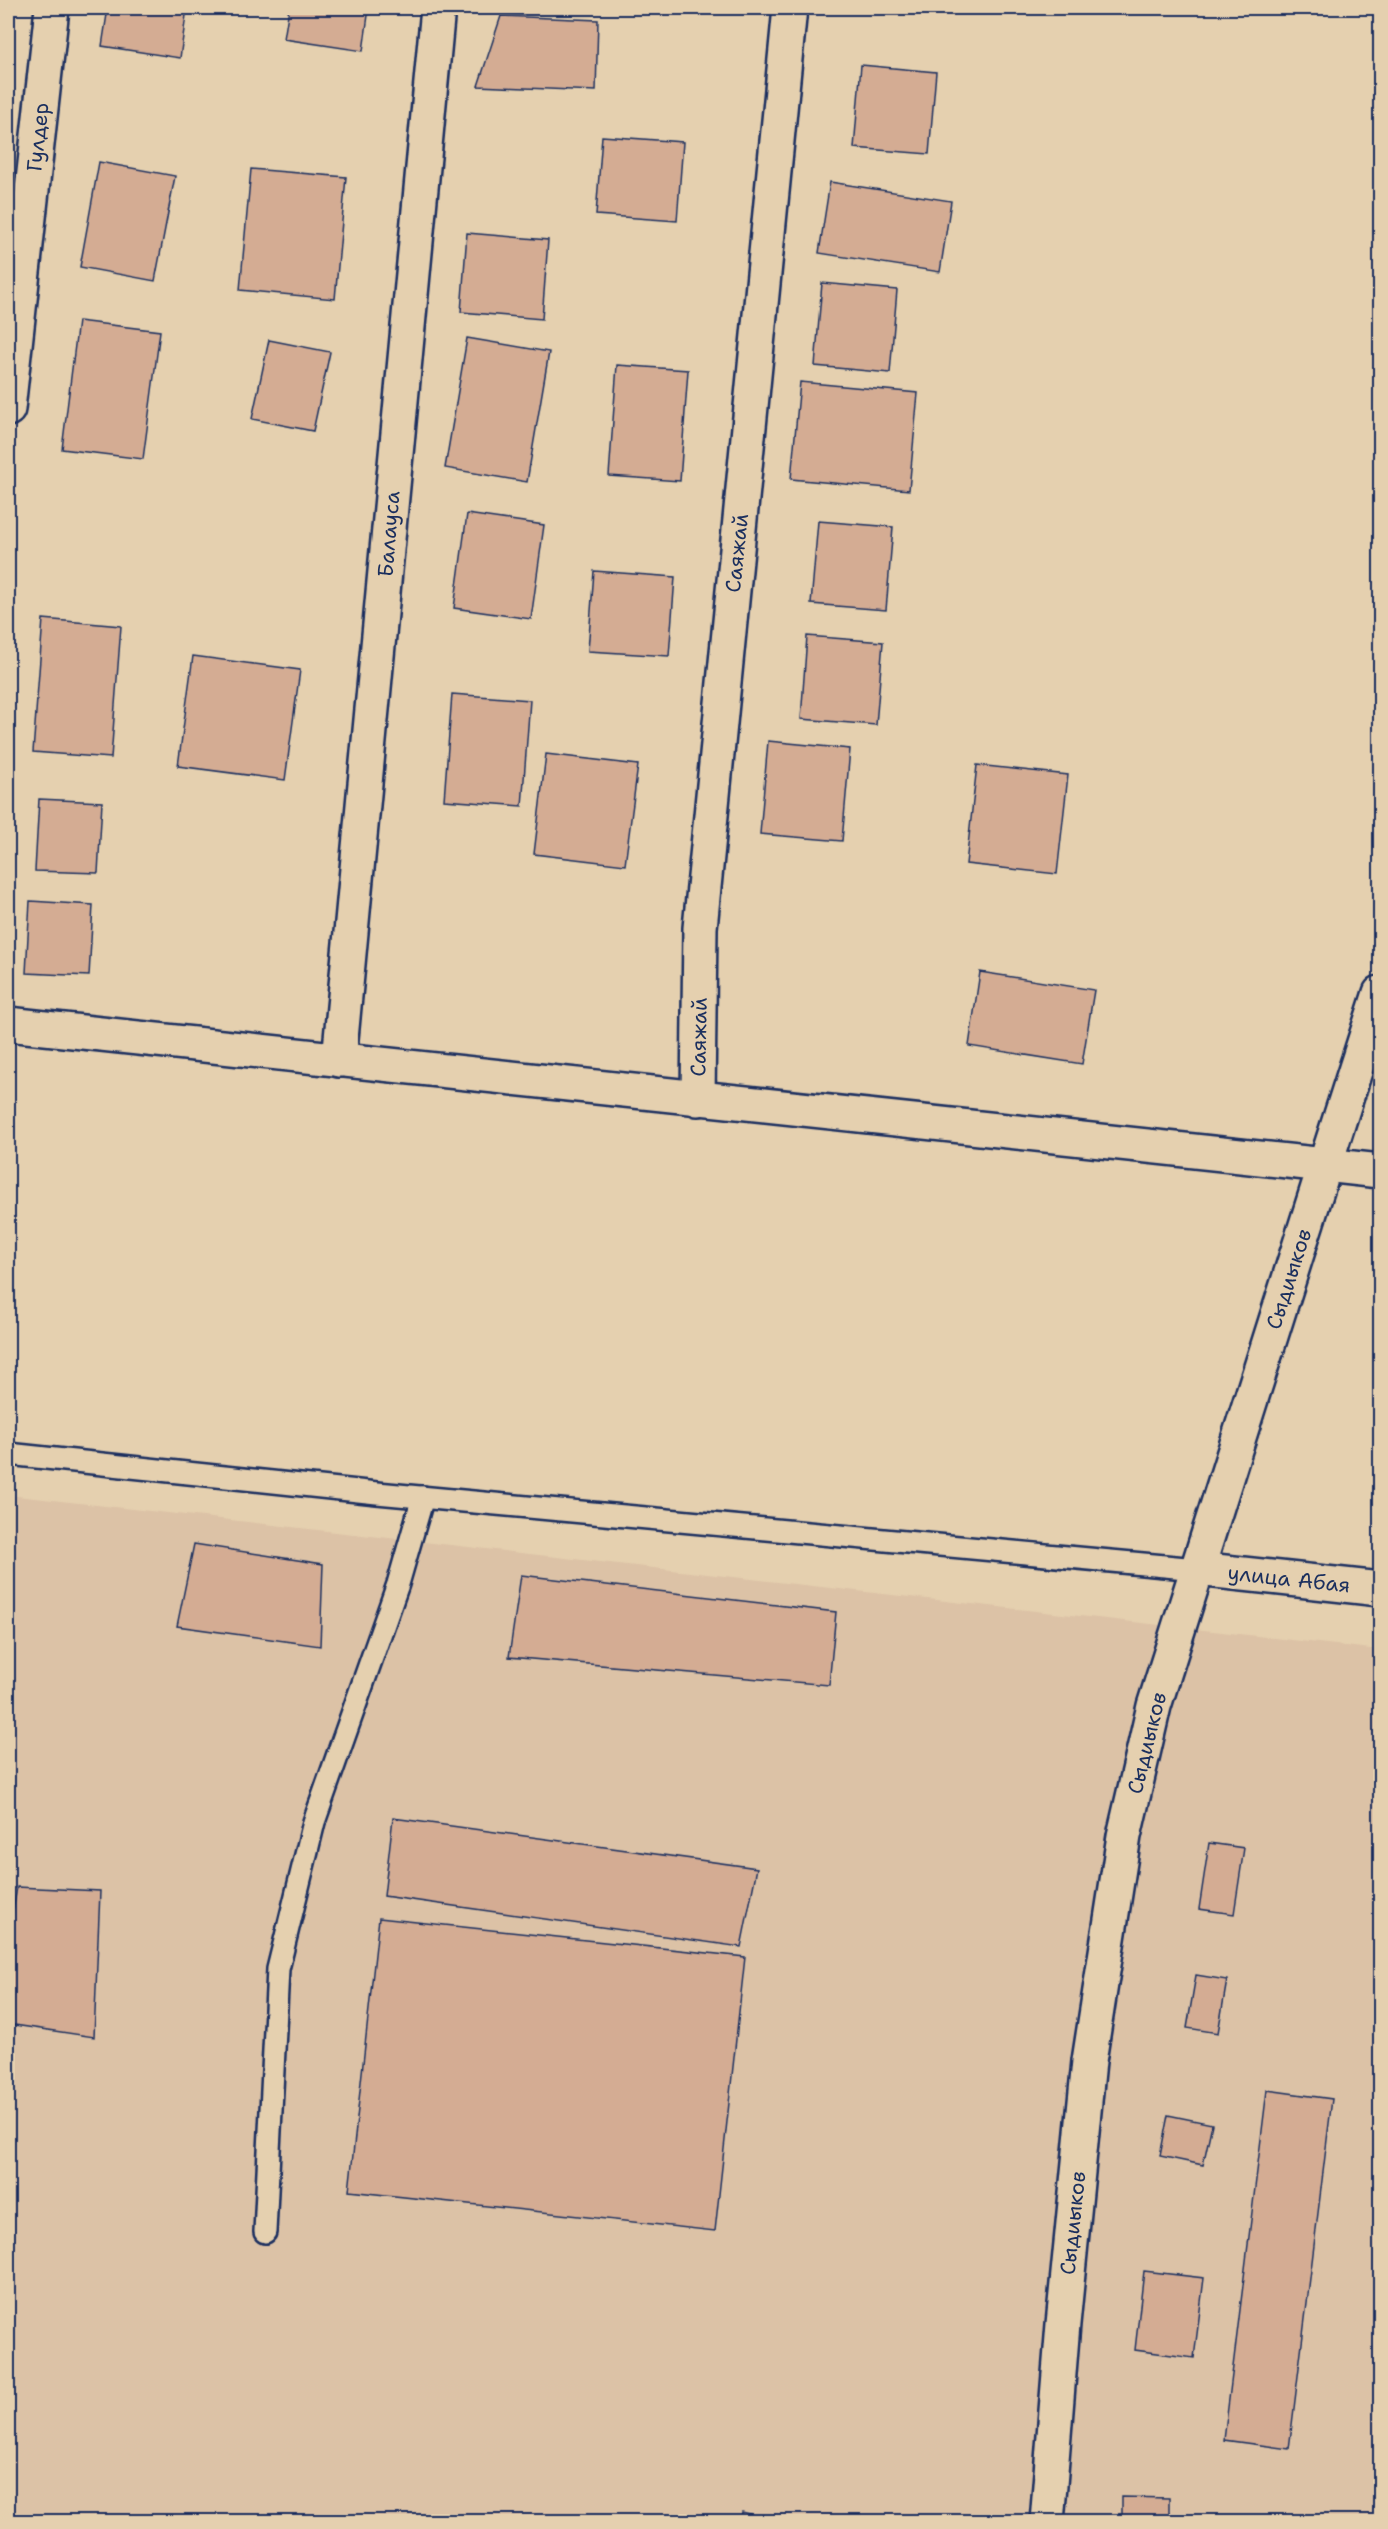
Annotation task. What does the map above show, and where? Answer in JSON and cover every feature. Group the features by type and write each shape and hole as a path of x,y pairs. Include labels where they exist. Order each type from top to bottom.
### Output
{"street":[{"name":"Гулдер","path":"8,409 52,8"},
{"name":"Балауса","path":"339,1060 438,8"},
{"name":"Саяжай","path":"698,1099 700,928 790,8"},
{"name":"Сыдиыков","path":"1047,2522 1063,2324 1089,2061 1124,1836 1154,1706 1380,993"},
{"path":"8,1024 1380,1171"},
{"name":"улица Абая","path":"1197,1569 1380,1589"}],"lane":[{"path":"8,1454 423,1497 1197,1569"},
{"path":"265,2232 278,1969 314,1822 398,1584 423,1497"}],"shaded area":[{"path":"8,1495 1380,1650 1380,2521 8,2522"}],"building":[{"path":"108,8 187,8 180,58 102,46"},
{"path":"289,8 369,8 363,51 284,39"},
{"path":"501,16 598,20 596,91 478,86"},
{"path":"861,65 936,72 929,154 854,148"},
{"path":"602,136 683,142 677,221 596,215"},
{"path":"99,162 175,176 155,281 80,267"},
{"path":"251,169 346,177 335,299 240,290"},
{"path":"830,182 951,201 940,272 819,253"},
{"path":"467,233 548,240 542,319 461,312"},
{"path":"822,283 897,290 890,373 815,366"},
{"path":"78,321 160,331 143,459 62,449"},
{"path":"467,338 549,352 527,482 445,468"},
{"path":"269,340 330,352 313,431 252,419"},
{"path":"617,365 688,370 680,481 609,476"},
{"path":"800,382 918,393 909,490 791,479"},
{"path":"467,514 544,525 531,619 454,608"},
{"path":"818,521 893,527 886,610 811,604"},
{"path":"594,571 675,577 669,656 588,651"},
{"path":"43,619 121,626 111,758 33,752"},
{"path":"807,636 883,642 876,725 801,719"},
{"path":"193,656 300,670 285,780 178,766"},
{"path":"452,694 530,700 522,806 444,800"},
{"path":"768,741 850,749 842,841 760,834"},
{"path":"546,754 638,765 625,865 534,854"},
{"path":"977,765 1068,775 1057,874 966,864"},
{"path":"39,799 102,802 98,873 35,871"},
{"path":"30,901 93,905 89,976 26,973"},
{"path":"980,972 1094,990 1082,1064 969,1046"},
{"path":"194,1544 323,1564 320,1646 177,1626"},
{"path":"521,1575 836,1612 829,1685 509,1657"},
{"path":"393,1818 757,1868 741,1947 384,1896"},
{"path":"1209,1843 1244,1848 1234,1914 1199,1909"},
{"path":"17,1887 100,1891 94,2037 8,2024 8,1941"},
{"path":"379,1918 745,1957 715,2231 349,2191"},
{"path":"1196,1975 1227,1980 1218,2033 1187,2028"},
{"path":"1267,2090 1332,2099 1289,2449 1224,2440"},
{"path":"1168,2115 1212,2124 1203,2165 1160,2156"},
{"path":"1144,2271 1204,2278 1194,2358 1135,2350"},
{"path":"1122,2497 1169,2498 1169,2522 1122,2522"},
{"path":"742,2512 781,2522 740,2522"}]}
